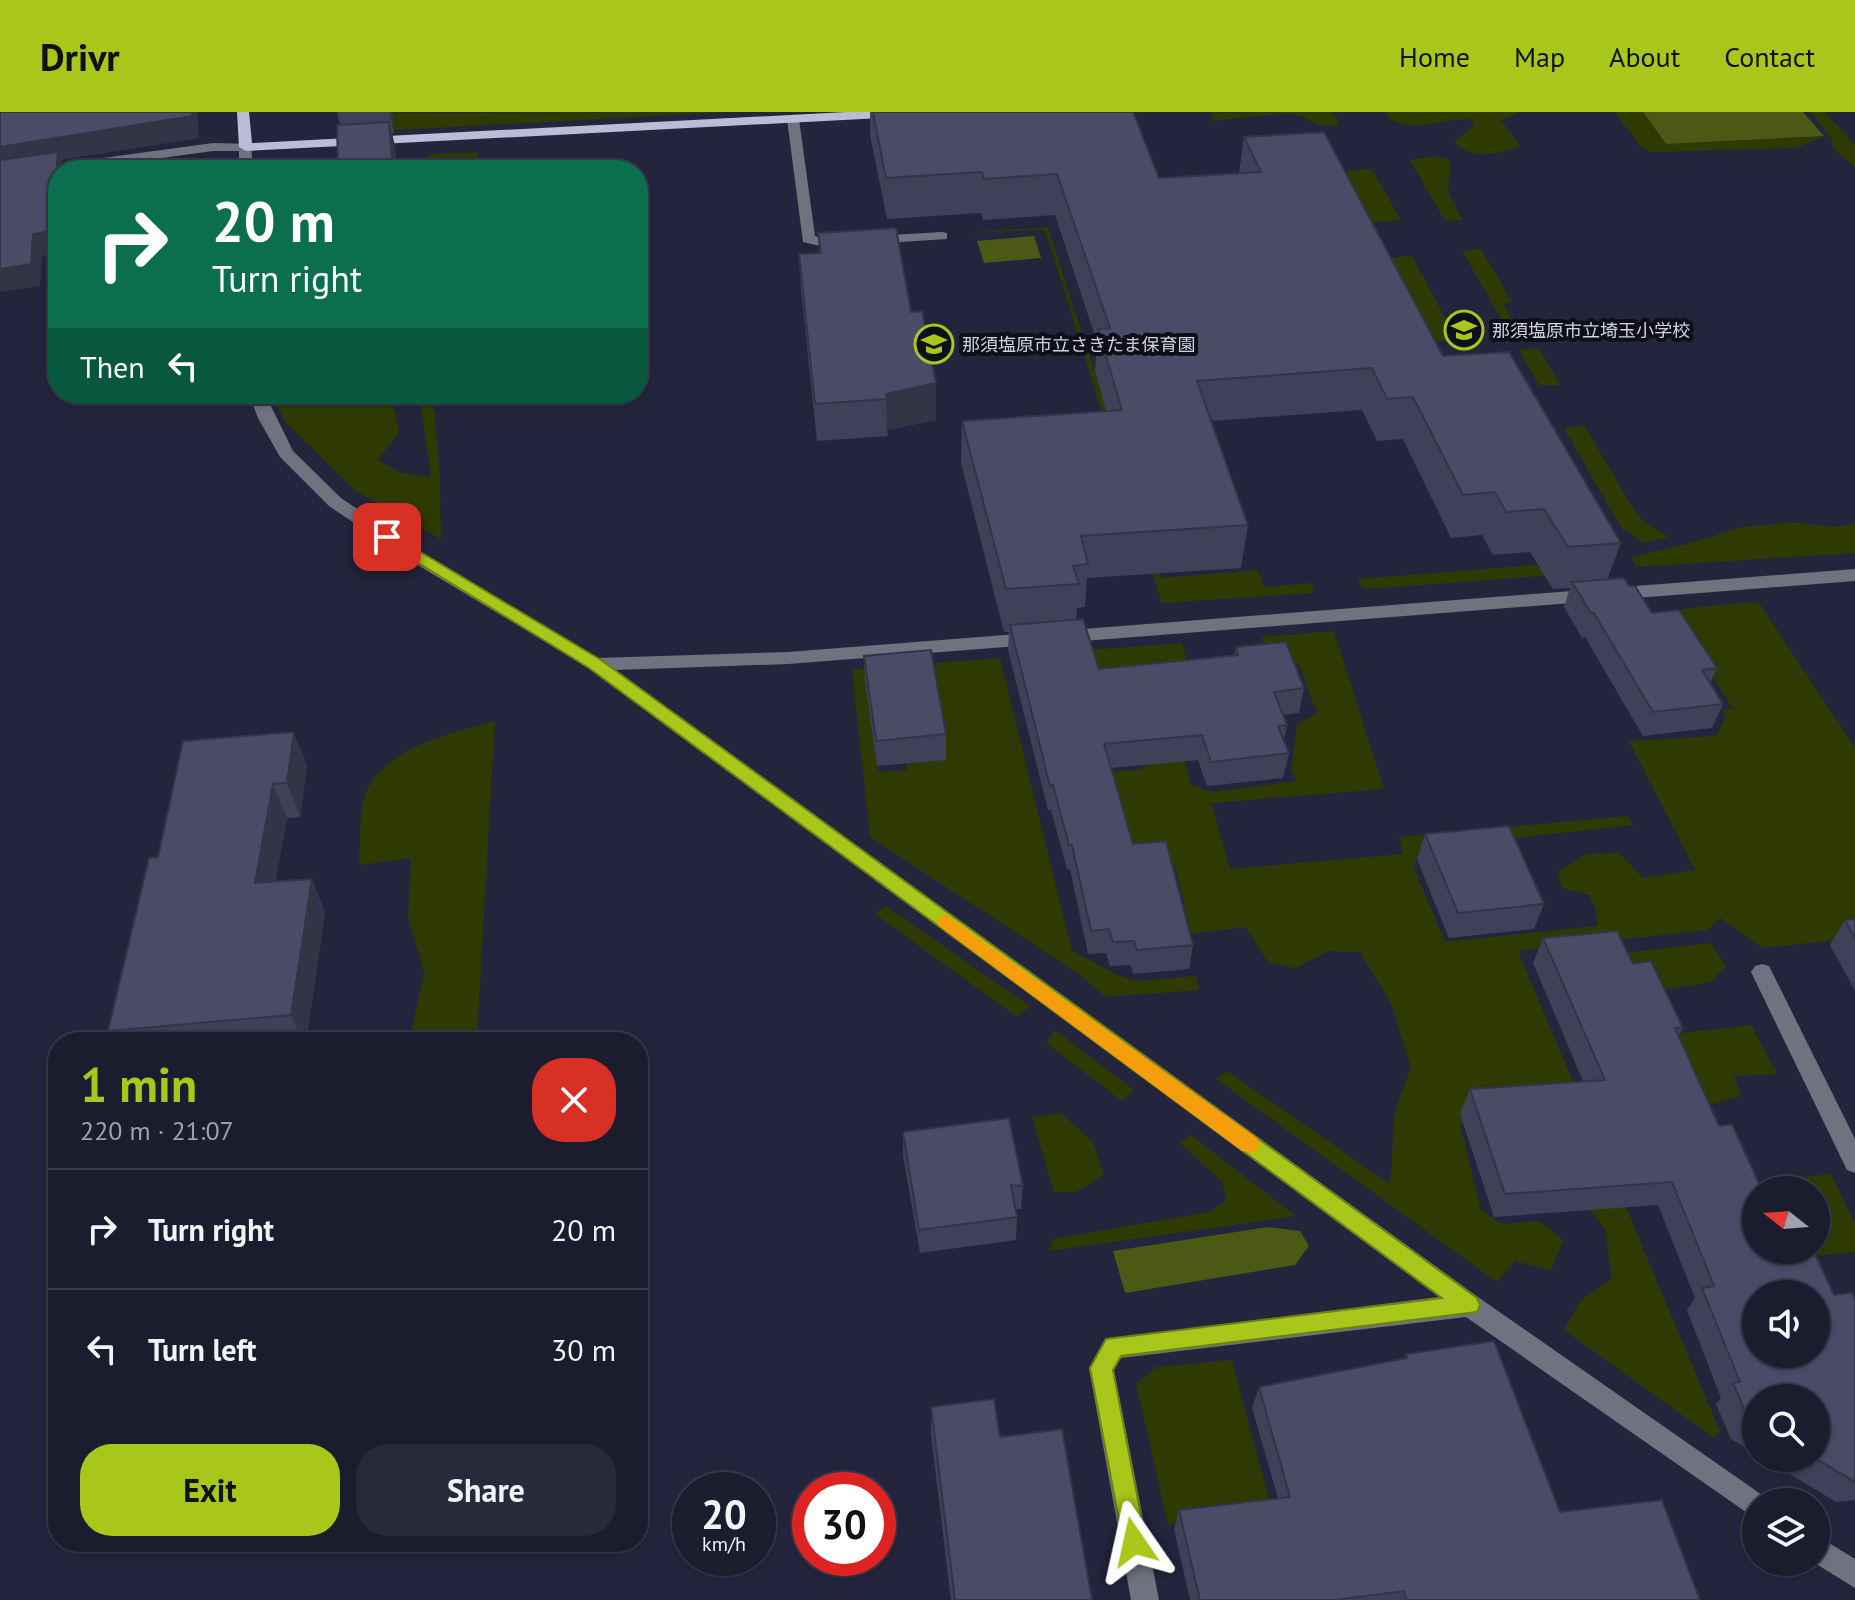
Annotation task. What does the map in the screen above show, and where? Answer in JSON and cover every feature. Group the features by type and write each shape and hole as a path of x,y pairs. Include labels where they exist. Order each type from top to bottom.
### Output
{"main road":[{"path":"243,112 246,147 920,112"}],"street":[{"path":"793,119 808,239 824,243 942,236"},
{"path":"118,160 213,147 246,147 246,160"},
{"path":"0,176 48,169"},
{"path":"261,404 286,454 335,502 412,554 595,664 1469,1305 1742,1496"},
{"path":"595,664 788,658 1855,575"},
{"path":"1762,972 1855,1163"},
{"path":"1145,1600 1101,1368 1114,1347 1469,1305"},
{"path":"1830,1556 1851,1569"}],"shaded area":[{"path":"356,112 406,113 727,112 341,133"},
{"path":"1331,112 1338,120 1337,125 1319,125 1301,116 1287,114 1212,121 1211,113"},
{"path":"1387,112 1521,112 1501,120 1520,146 1503,152 1477,154 1454,142 1474,126 1470,119 1407,125 1387,117"},
{"path":"1615,112 1643,112 1666,144 1824,136 1796,148 1650,152 1639,145"},
{"path":"1643,112 1803,112 1824,136 1666,144"},
{"path":"1810,112 1825,112 1855,145 1855,167 1833,148 1831,137"},
{"path":"477,152 477,160 420,160 431,154"},
{"path":"1435,156 1449,159 1449,191 1463,220 1445,221 1410,160"},
{"path":"1372,169 1401,220 1353,224 1325,172"},
{"path":"1048,227 1161,578 1258,570 1264,587 1312,583 1312,593 1162,603 1045,230 963,233"},
{"path":"1034,236 1041,258 984,263 977,241"},
{"path":"1481,249 1512,302 1504,304 1512,320 1522,320 1530,334 1511,336 1462,251"},
{"path":"1412,256 1457,340 1415,343 1372,259"},
{"path":"1539,348 1560,385 1539,385 1519,350"},
{"path":"276,404 393,404 399,432 378,460 401,473 431,477 420,404 434,404 441,539 356,491 287,424"},
{"path":"1584,425 1643,521 1669,537 1644,543 1620,526 1564,428"},
{"path":"1791,522 1837,527 1855,523 1855,553 1637,567 1631,557 1738,528"},
{"path":"1599,560 1595,572 1368,589 1359,584 1359,579"},
{"path":"1751,602 1760,604 1855,748 1855,938 1762,948 1721,918 1707,930 1518,951 1720,1431 1714,1438 1564,1330 1580,1301 1612,1278 1605,1229 1584,1203 1470,1107 1460,1125 1481,1210 1502,1224 1540,1221 1563,1240 1551,1270 1515,1261 1497,1282 1216,1079 1227,1071 1390,1184 1395,1111 1411,1067 1391,1003 1360,952 1329,951 1295,968 1268,962 1245,927 1191,934 1175,865 1153,858 1130,861 1111,772 1142,769 1154,759 1111,686 1077,651 1182,643 1198,705 1175,724 1191,785 1212,792 1296,781 1291,768 1297,724 1317,713 1299,665 1264,655 1262,637 1334,631 1384,789 1211,803 1230,869 1403,854 1399,837 1628,816 1634,825 1422,848 1413,866 1445,942 1597,926 1596,909 1589,895 1562,888 1557,872 1587,854 1619,853 1643,878 1694,870 1703,885 1629,741 1715,736 1725,720 1723,710 1735,708 1676,617 1681,609"},
{"path":"1000,658 1072,951 1120,976 1137,981 1196,976 1199,990 1106,997 1077,973 870,837 852,670","holes":["865,682 945,759 906,764 907,770 878,772"]},
{"path":"495,721 477,1032 411,1032 424,972 408,918 411,858 359,865 363,802 370,784 398,756 458,731"},
{"path":"886,906 1030,1006 1017,1017 875,914"},
{"path":"1711,943 1726,966 1711,982 1655,991 1615,954"},
{"path":"1751,1025 1777,1074 1734,1076 1741,1096 1701,1107 1674,1034"},
{"path":"1055,1030 1134,1090 1122,1101 1046,1043"},
{"path":"1060,1113 1093,1142 1104,1175 1076,1192 1054,1192 1032,1117"},
{"path":"1191,1135 1296,1216 1049,1251 1053,1239 1209,1212 1226,1201 1223,1183 1180,1143"},
{"path":"1831,1174 1855,1224 1855,1252 1830,1254 1830,1176 1813,1176"},
{"path":"1268,1227 1300,1231 1309,1246 1295,1265 1125,1293 1113,1251"},
{"path":"1232,1360 1271,1507 1168,1525 1136,1384 1156,1367"}],"building":[{"path":"0,112 192,112 192,116 0,147"},
{"path":"873,112 1133,112 1159,178 1261,172 1244,137 1324,132 1443,356 1509,352 1621,543 1568,547 1544,509 1506,512 1495,492 1463,495 1413,397 1387,399 1372,368 1197,381 1248,525 1081,536 1088,564 1073,566 1079,584 1006,589 962,421 1122,410 1098,329 1110,328 1057,174 984,179 982,172 886,178"},
{"path":"389,122 392,160 338,160 337,125"},
{"path":"58,152 57,160 48,160 48,232 33,234 31,264 0,269 0,160"},
{"path":"896,228 911,312 922,311 936,383 886,394 887,399 815,404 799,254 821,253 818,233"},
{"path":"1624,578 1629,586 1635,586 1652,613 1679,610 1717,668 1702,670 1723,704 1653,712 1572,582"},
{"path":"1083,619 1099,669 1238,655 1236,647 1286,642 1304,688 1274,692 1287,725 1278,726 1289,753 1211,762 1202,735 1104,744 1133,844 1166,841 1193,945 1137,950 1134,941 1113,942 1109,929 1091,931 1072,845 1069,845 1053,785 1050,786 1010,625"},
{"path":"931,650 946,734 876,741 864,656"},
{"path":"294,732 287,783 273,784 255,883 312,879 291,1015 108,1031 149,858 158,857 183,741"},
{"path":"1509,826 1544,904 1458,913 1425,834"},
{"path":"1855,919 1855,938 1845,920"},
{"path":"1617,931 1633,964 1651,961 1683,1028 1675,1028 1719,1126 1732,1124 1756,1176 1742,1176 1742,1264 1820,1264 1827,1280 1742,1280 1742,1368 1830,1368 1830,1286 1834,1295 1852,1293 1855,1300 1855,1482 1830,1467 1830,1384 1742,1384 1742,1404 1733,1383 1740,1382 1702,1288 1714,1286 1672,1182 1505,1194 1470,1089 1605,1080 1543,938"},
{"path":"1009,1118 1023,1186 1011,1185 1017,1217 919,1230 903,1132"},
{"path":"1494,1341 1560,1512 1662,1500 1700,1600 1406,1600 1404,1591 1335,1600 1200,1600 1179,1510 1290,1497 1259,1387 1407,1358 1406,1354"},
{"path":"994,1399 1000,1437 1062,1429 1092,1600 955,1600 931,1407"}],"slow traffic":[{"path":"945,921 1250,1144"}],"place":[{"name":"那須塩原市立埼玉小学校","path":"1464,330"},
{"name":"那須塩原市立さきたま保育園","path":"934,344"}],"route":[{"path":"387,537 595,664 1469,1305 1114,1347 1101,1368 1134,1542"}]}
